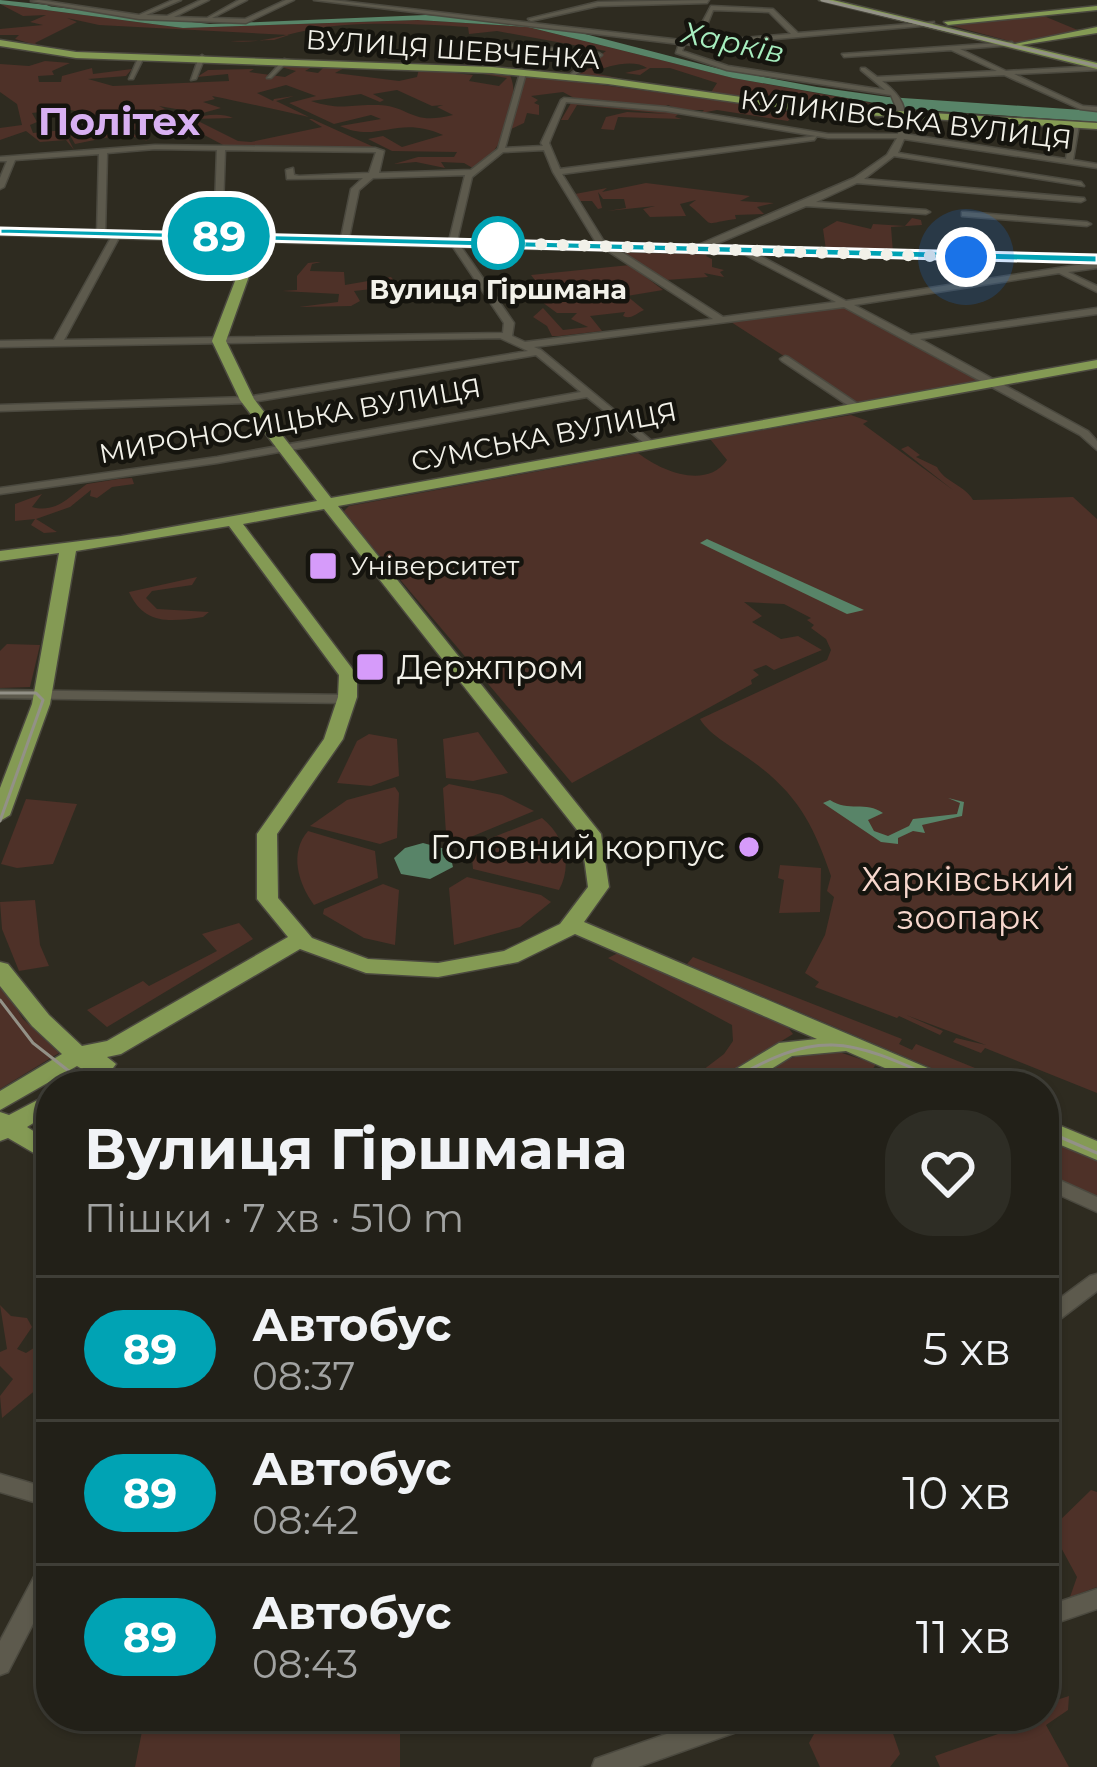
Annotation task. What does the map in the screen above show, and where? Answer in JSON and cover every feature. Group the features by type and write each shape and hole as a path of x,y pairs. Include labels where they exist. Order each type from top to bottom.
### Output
{"main road":[{"path":"823,0 858,3 1097,67"},
{"path":"932,23 1097,8"},
{"path":"1042,13 1093,30"},
{"path":"1012,44 1093,30"},
{"name":"ВУЛИЦЯ ШЕВЧЕНКА","path":"0,43 54,54 523,73 798,108 1097,126"},
{"path":"0,232 1097,262"},
{"path":"233,521 348,675 348,699 328,745 267,834 260,864 266,891 279,915 301,939 376,968 437,972 500,961 572,925 591,903 602,877 601,851 592,834 283,448 247,400 219,341 257,237"},
{"name":"СУМСЬКА ВУЛИЦЯ","path":"0,556 233,521 1097,364"},
{"path":"0,815 42,695 68,549"},
{"path":"572,925 796,1035 866,1051 913,1071"},
{"path":"50,1071 76,1055 113,1048 301,939"},
{"path":"0,969 37,1021 76,1055 100,1071 113,1048"},
{"path":"747,1071 796,1035"},
{"path":"0,1102 36,1080"},
{"path":"3,1127 36,1110"},
{"path":"3,1127 36,1146"},
{"path":"1059,1134 1097,1150"}],"street":[{"path":"76,0 116,7 98,11"},
{"path":"139,17 178,0"},
{"path":"167,19 206,0"},
{"path":"203,20 244,0"},
{"path":"34,2 139,17 246,21 291,0"},
{"path":"317,0 524,20 683,42 797,37 932,23"},
{"path":"418,10 429,0"},
{"path":"524,20 594,2 708,3 769,9 797,37"},
{"path":"708,3 705,25 677,52 727,68 896,95"},
{"path":"697,249 850,180 893,154 902,136 902,111 896,95 816,35"},
{"path":"744,41 760,52"},
{"path":"483,43 599,55 570,77"},
{"path":"844,55 1012,44"},
{"path":"952,48 1082,108 1097,109"},
{"path":"131,78 141,57"},
{"path":"194,79 202,57"},
{"path":"269,77 286,60"},
{"path":"877,79 1097,67"},
{"path":"501,150 523,73"},
{"name":"КУЛИКІВСЬКА ВУЛИЦЯ","path":"547,148 545,142 567,99 666,109 829,136 902,136 1097,166"},
{"path":"1069,162 1075,125"},
{"path":"557,172 829,136"},
{"path":"218,236 221,148"},
{"path":"290,170 291,177 468,174 501,150 547,148 557,172 605,246 723,321"},
{"path":"101,234 103,150"},
{"path":"0,158 103,150 377,150 375,173 355,189 345,238"},
{"path":"893,154 1082,184 1097,179"},
{"path":"0,187 12,158"},
{"path":"468,174 453,241 509,323 507,337"},
{"path":"850,180 1081,200"},
{"path":"965,214 1092,225 1081,200 1082,184"},
{"path":"800,203 926,212"},
{"path":"57,344 117,234"},
{"path":"745,251 1090,432 1097,447"},
{"path":"1047,259 1065,266 1061,272"},
{"path":"0,408 247,400 532,348 1061,272 1097,262"},
{"path":"1061,272 1097,289"},
{"path":"910,338 1097,311"},
{"path":"0,344 507,337 532,348 649,444"},
{"path":"785,358 856,406"},
{"name":"МИРОНОСИЦЬКА ВУЛИЦЯ","path":"0,491 283,448 587,394"},
{"path":"0,694 348,699"},
{"path":"1059,1187 1097,1205"},
{"path":"1059,1310 1097,1281"},
{"path":"0,1483 36,1494"},
{"path":"0,1664 36,1596"},
{"path":"1059,1612 1097,1599"},
{"path":"604,1767 708,1731"}],"green space":[{"path":"0,4 183,28 418,20 528,27 733,78 894,107 831,98 815,107 710,94 717,83 670,68 650,68 640,75 625,73 647,68 635,64 593,73 623,79 575,75 593,67 588,64 606,51 497,31 469,34 468,27 363,24 287,35 99,25 67,18 77,22 35,43 39,46 15,39 19,35 0,35 0,29 43,25 30,22 46,15 23,16"},
{"path":"1039,14 1080,31 1017,43 945,24"},
{"path":"45,61 70,63 52,71 54,75 38,76 39,82 61,82 62,76 92,68 93,74 132,69 126,76 88,79 113,86 229,81 228,74 197,77 208,70 254,69 249,72 285,77 296,71 281,67 304,64 289,62 319,63 305,71 318,73 328,63 350,65 335,73 399,81 417,77 419,69 473,75 469,81 499,86 507,78 471,72 510,75 514,98 502,138 476,170 464,163 441,162 445,168 416,162 394,164 418,157 454,157 457,152 392,151 368,139 383,136 402,147 443,135 413,127 353,131 340,126 381,119 371,115 334,124 289,103 316,96 286,85 257,93 273,101 294,96 276,101 309,117 212,96 215,99 203,102 221,108 192,116 193,112 159,106 191,122 189,118 206,116 233,118 194,119 238,141 322,127 312,119 376,148 227,147 189,127 197,124 181,121 128,131 148,141 124,134 75,144 67,130 91,125 100,130 93,134 117,131 95,119 98,116 66,109 32,113 37,122 30,125 33,133 64,130 74,150 66,140 40,142 26,131 0,140 0,128 22,125 17,104 0,92 0,64 29,66","holes":["397,90 432,106 443,105 437,107 453,115 428,118 389,106 311,101 361,94 380,102 384,100 373,94"]},
{"path":"524,77 755,105 768,114 797,110 788,121 668,105 663,107 680,112 675,117 682,119 618,117 614,130 601,129 606,117 627,112 669,114 577,105 568,120 561,120 574,98 563,92 531,96 538,100 534,103 539,105 539,115 527,113 524,123 509,130"},
{"path":"646,183 774,203 757,207 764,214 735,215 736,219 712,223 689,205 696,200 680,204 686,216 650,217 643,209 655,206 607,211 626,208 624,199 603,199 598,192 602,208 598,209 592,201 579,201 575,194"},
{"path":"912,218 922,225 891,227 893,253 826,250 823,229 837,221 871,229 873,224 905,226"},
{"path":"625,250 709,253 712,267 724,270 720,272 724,277 704,273 708,277 666,280 623,254"},
{"path":"321,262 312,264 310,271 344,272 345,285 391,277 395,282 385,284 397,291 379,296 372,289 354,291 360,301 351,306 299,307 338,302 339,294 282,291 297,290 297,276 308,263"},
{"path":"630,265 663,290 627,296 644,310 634,316 623,316 625,312 590,316 602,331 559,336 552,336 533,317 543,308 563,330 588,327 571,319 577,313 557,313 542,302 547,296 531,275"},
{"path":"845,306 983,381 857,403 731,322"},
{"name":"Харківський зоопарк","path":"851,415 868,421 863,424 953,490 901,449 908,446 973,500 1073,497 1097,519 1097,1093 1059,1078 1059,1071 1042,1071 985,1048 981,1053 953,1042 956,1038 986,1045 906,1015 943,1031 940,1035 815,987 819,982 805,973 825,935 834,897 827,891 831,876 818,842 782,786 700,719 827,660 831,650 826,639 811,628 814,625 807,620 811,618 784,604 744,602 762,616 752,622 781,639 798,636 822,650 774,670 766,665 753,670 759,675 752,684 572,783 343,512 349,506 638,453 671,471 707,474 727,460 710,439"},
{"path":"132,478 134,484 112,487 97,498 90,496 91,490 70,507 36,519 57,532 44,533 31,525 35,519 15,521 15,504 42,494 32,507 49,508 87,484"},
{"path":"197,577 192,585 152,591 146,598 157,609 209,612 203,617 150,616 129,592"},
{"path":"7,644 40,645 30,687 0,688 0,651"},
{"path":"478,732 508,773 473,781 446,778 443,739"},
{"path":"369,734 397,739 399,776 371,786 337,783 357,741"},
{"path":"449,784 502,795 534,811 461,841 446,833 443,788"},
{"path":"395,787 399,793 397,838 380,844 310,826 347,800"},
{"path":"26,799 77,804 53,864 17,868 1,864"},
{"path":"542,818 564,851 559,890 473,869 471,846"},
{"path":"308,831 375,851 378,878 314,905 297,858"},
{"path":"780,865 821,868 820,912 779,913 784,880 778,878"},
{"path":"467,877 541,895 551,902 520,927 454,945 449,888"},
{"path":"383,884 399,890 395,945 364,938 323,914 324,909"},
{"path":"35,900 40,945 49,966 19,971 2,929 0,902"},
{"path":"239,923 253,939 107,1027 87,1010 143,981 149,986 217,951 202,934"},
{"path":"618,953 787,1026 793,1034 733,1071 702,1071 733,1041 732,1025 608,958"},
{"path":"693,957 902,1039 899,1044 912,1050 916,1044 982,1071 939,1071 687,964"},
{"path":"0,983 23,1019 59,1053 0,1089"},
{"path":"807,1053 842,1053 876,1064 872,1071 765,1071"},
{"path":"1059,1144 1097,1160 1097,1199 1059,1180"},
{"path":"0,1305 11,1316 27,1318 32,1327 17,1349 26,1353 36,1347 36,1390 2,1418 0,1396 13,1379 0,1366 0,1352 7,1349"},
{"path":"1091,1490 1097,1492 1097,1587 1070,1597 1077,1577 1059,1544 1059,1521"},
{"path":"1069,1696 1068,1710 1059,1716 1059,1699"},
{"path":"142,1731 400,1731 400,1767 135,1767"},
{"path":"812,1731 892,1731 900,1754 890,1767 820,1767 809,1743"},
{"path":"1007,1731 1049,1731 1069,1767 940,1767 935,1756"}],"shaded area":[{"path":"0,1 210,24 426,15 497,19 562,28 716,68 817,87 888,97 1097,111 1097,122 909,109 733,78 528,27 418,20 183,28"},
{"path":"707,539 864,610 847,614 700,543"},
{"path":"948,798 964,802 962,816 922,825 925,833 913,831 898,838 898,844 881,842 823,803 830,800 877,809 883,813 868,820 874,831 888,836 913,819 957,814 960,803"},
{"path":"423,843 449,850 453,867 430,879 401,874 394,858 405,848"}],"waterway":[{"name":"Харків","path":"0,1 47,7"}],"tram line":[{"path":"822,0 1097,66"},
{"path":"0,693 36,693 43,700 0,821"},
{"path":"0,1000 33,1043 69,1071"},
{"path":"748,1071 786,1053 837,1045 918,1071"},
{"path":"1059,1137 1097,1153"}],"bus line":[{"name":"89","path":"0,231 1097,259"}],"place":[{"name":"Вулиця Гіршмана","path":"498,243"},
{"name":"Університет","path":"323,566"},
{"name":"Держпром","path":"370,667"},
{"name":"Головний корпус","path":"749,847"}],"district":[{"name":"Політех","path":"119,121"}],"route":[{"path":"498,243 966,257"}]}
